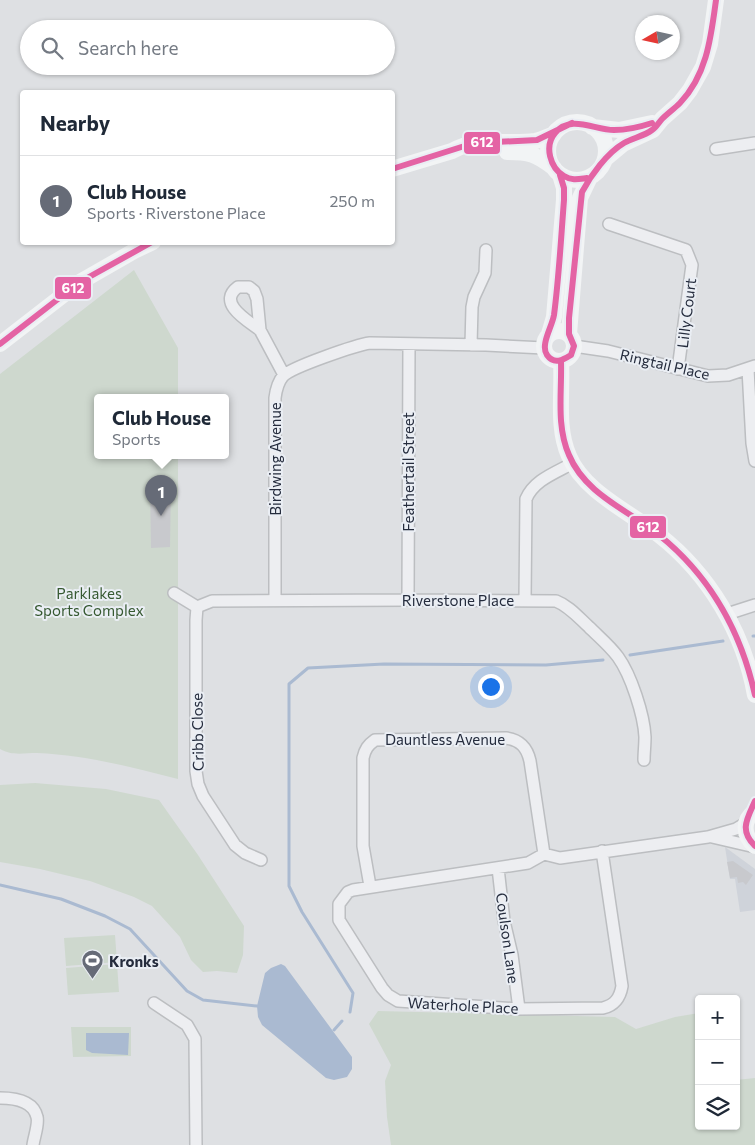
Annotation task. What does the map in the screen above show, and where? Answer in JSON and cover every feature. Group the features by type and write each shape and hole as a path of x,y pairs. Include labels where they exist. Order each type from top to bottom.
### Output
{"main road":[{"path":"604,159 624,144 653,130 690,90 703,67 713,33 716,0"},
{"path":"592,127 609,130 624,129 662,120"},
{"path":"452,151 462,153 526,152 534,154 557,171 575,180 590,177 597,172 604,159 605,144 598,132 592,127 586,124 571,123 558,129 550,142 548,151 550,160 557,171 564,188 554,317 547,341 547,355 550,358 561,361 571,355 569,318 580,198 590,177"},
{"path":"395,168 452,151 461,146 492,142 533,141 554,134"},
{"path":"0,344 80,282 147,245"},
{"path":"547,341 561,331 571,340"},
{"path":"561,361 562,426 564,441 572,463 595,489 678,551 701,578 727,614 742,644 752,675 755,695"},
{"path":"755,801 746,836 755,846"}],"street":[{"path":"716,149 755,143"},
{"name":"Lilly Court","path":"609,224 686,250 692,265 678,369"},
{"path":"471,345 473,302 485,273 486,250"},
{"path":"260,330 284,376 296,369 364,344 471,345 547,341"},
{"name":"Ringtail Place","path":"571,340 698,374 717,376 752,367"},
{"name":"Feathertail Street","path":"408,600 409,344"},
{"path":"752,367 752,443 755,460"},
{"name":"Birdwing Avenue","path":"275,600 275,398 276,390 284,376"},
{"path":"525,600 526,499 530,489 572,463"},
{"path":"174,593 198,607"},
{"name":"Riverstone Place","path":"198,607 212,601 275,600 549,600 563,604 619,658 642,720 645,736 644,760"},
{"path":"727,614 755,606"},
{"name":"Cribb Close","path":"198,607 196,613 198,784 203,796 235,845 245,853 261,860"},
{"name":"Dauntless Avenue","path":"370,886 363,846 363,758 365,750 375,740 506,738 520,742 529,754 544,854"},
{"path":"544,854 560,858 708,836 736,829 750,817"},
{"path":"708,836 755,846"},
{"name":"Waterhole Place","path":"544,854 528,863 370,886 348,892 339,904 340,920 388,995 398,1001 519,1009 603,1008 614,1004 622,986 602,851"},
{"name":"Coulson Lane","path":"498,868 504,921 512,955 519,1009"},
{"path":"154,1003 187,1024 195,1039 196,1145"},
{"path":"0,1098 15,1098 31,1106 37,1118 33,1145"}],"shaded area":[{"path":"725,847 755,869 755,910 740,912 735,879 730,879"}],"green space":[{"name":"Parklakes Sports Complex","path":"134,270 178,348 178,394 94,394 94,459 178,459 178,779 90,759 55,754 13,753 0,749 0,374"},
{"path":"35,783 106,789 159,800 198,855 244,926 243,955 237,973 203,972 191,960 180,937 152,906 134,897 90,881 0,862 0,785"},
{"name":"Kronks","path":"115,935 117,962 66,966 64,938"},
{"name":"Kronks","path":"117,964 119,992 68,995 66,968"},
{"path":"378,1011 615,1017 636,1029 675,1017 695,1014 695,1130 740,1130 740,1080 755,1078 755,1145 391,1145 385,1081 391,1065 369,1024"},
{"path":"71,1027 131,1027 131,1056 73,1057"}],"water":[{"path":"281,964 285,966 352,1057 352,1069 347,1077 334,1080 326,1078 262,1025 258,1017 257,1006 265,973"},
{"path":"86,1033 129,1033 128,1055 92,1053 86,1050"}],"building":[{"path":"171,483 170,547 151,548 150,484"},
{"path":"733,861 753,875 746,885 743,882 738,883 737,877 730,878 727,862"}],"waterway":[{"path":"630,655 723,641"},
{"path":"350,1012 353,993 302,912 289,886 289,684 308,668 384,664 546,665 603,660"},
{"path":"0,885 61,899 105,916 130,929 187,991 203,1000 257,1006"},
{"path":"334,1030 342,1021"}],"transit line":[{"name":"612","path":"560,175 564,188 564,200 559,272 554,315 545,346 547,355 556,361 571,355 574,346 569,334 569,318 582,192 595,172 612,152 624,143 653,129 689,92 702,68 706,55 716,0"},
{"name":"612","path":"395,168 474,143 537,140 572,123"},
{"name":"612","path":"587,178 570,179 555,168 549,150 552,138 561,127 583,124 619,130 652,123"},
{"name":"612","path":"0,344 80,282 147,245"},
{"name":"612","path":"561,361 560,409 562,432 569,455 576,469 596,491 659,535 694,568 721,607 732,628 749,672 755,695"},
{"name":"612","path":"755,801 746,824 747,835 755,846"}],"place":[{"name":"Club House","path":"161,516"},
{"name":"Kronks","path":"93,980"}]}
